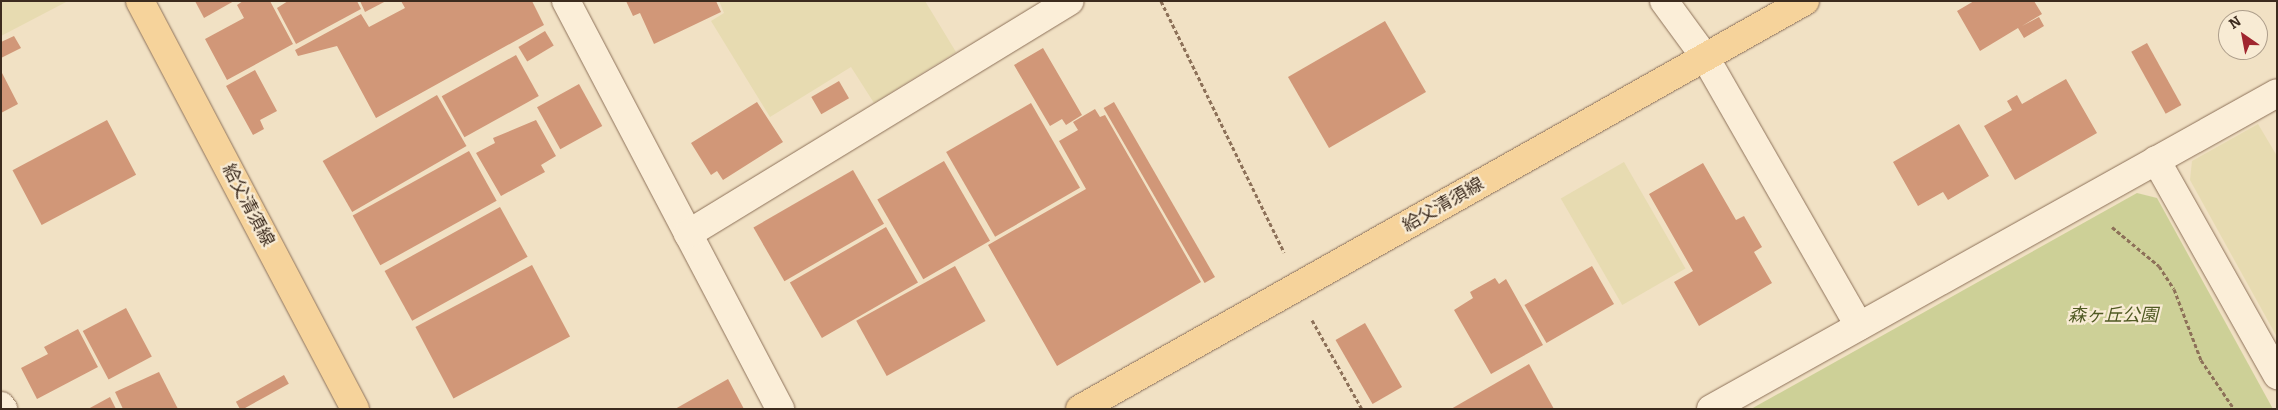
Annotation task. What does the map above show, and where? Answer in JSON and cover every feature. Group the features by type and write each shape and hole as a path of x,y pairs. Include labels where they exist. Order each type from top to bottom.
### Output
{"main road":[{"name":"給父清須線","path":"140,1 355,409"},
{"name":"給父清須線","path":"1080,409 1806,1"}],"street":[{"path":"566,1 780,409"},
{"path":"688,234 1070,1"},
{"path":"1664,1 1706,57 1859,326"},
{"path":"1711,409 2277,93"},
{"path":"2156,160 2277,376"}],"path":[{"path":"1162,1 1297,287 1362,409"},
{"path":"2092,196 2115,232 2147,252 2159,266 2174,290 2201,360 2234,409"}],"shaded area":[{"path":"1,1 68,1 1,36"},
{"path":"719,1 925,1 956,52 874,103 851,67 770,117 711,21 724,13"},
{"path":"2258,124 2277,156 2277,337 2190,180 2192,161"},
{"path":"1624,162 1686,269 1622,305 1561,198"}],"green space":[{"name":"森ヶ丘公園","path":"2137,193 2157,198 2273,409 1751,409"}],"building":[{"path":"195,1 234,1 204,18"},
{"path":"243,1 270,1 293,44 227,80 205,39 244,18 237,5"},
{"path":"288,1 357,1 361,9 296,44 277,8"},
{"path":"360,1 386,1 365,12"},
{"path":"401,1 532,1 544,25 376,118 337,46 298,56 295,50 361,14 369,27 405,8"},
{"path":"626,1 716,1 721,12 654,44 640,13 633,16"},
{"path":"1974,1 2034,1 2042,14 2022,26 2039,17 2044,26 2024,38 2018,28 1980,51 1957,11"},
{"path":"1385,21 1426,92 1329,148 1288,77"},
{"path":"545,31 554,46 527,62 518,47"},
{"path":"14,36 21,48 1,58 1,42"},
{"path":"2147,43 2181,105 2166,114 2131,52"},
{"path":"1043,48 1082,115 1066,125 1062,119 1050,126 1014,65"},
{"path":"516,55 539,96 464,137 442,96"},
{"path":"255,70 277,111 260,120 264,129 253,135 226,86"},
{"path":"1,71 18,104 1,113"},
{"path":"2066,79 2097,133 2015,180 1984,126 2012,110 2007,101 2017,95 2022,104"},
{"path":"839,81 849,98 821,114 811,97"},
{"path":"579,84 602,126 560,149 537,107"},
{"path":"437,95 466,146 352,212 323,161"},
{"path":"757,102 783,142 723,180 717,171 711,175 691,143"},
{"path":"1114,102 1215,277 1205,283 1104,108"},
{"path":"1031,103 1080,188 995,237 946,152"},
{"path":"1095,109 1100,117 1105,115 1201,282 1057,366 988,245 1086,189 1059,141 1078,130 1073,122"},
{"path":"107,120 136,175 42,225 13,170"},
{"path":"536,120 556,156 541,165 545,172 501,196 476,153 495,143 493,138"},
{"path":"1959,124 1989,176 1948,200 1943,192 1918,206 1893,162"},
{"path":"469,151 497,201 380,265 353,215"},
{"path":"944,161 990,241 923,279 877,200"},
{"path":"1703,163 1736,220 1744,216 1762,247 1754,252 1772,283 1699,326 1674,282 1693,271 1649,194"},
{"path":"853,170 884,224 784,281 753,228"},
{"path":"500,207 528,257 412,321 385,271"},
{"path":"886,227 918,282 822,338 790,282"},
{"path":"532,265 570,337 453,398 415,327"},
{"path":"955,266 986,321 887,376 856,321"},
{"path":"1592,266 1614,304 1546,343 1524,305"},
{"path":"1495,278 1499,284 1506,279 1543,345 1491,374 1454,310 1473,298 1470,292"},
{"path":"126,308 152,357 109,380 83,331"},
{"path":"1365,323 1402,387 1373,404 1336,340"},
{"path":"78,329 98,367 37,399 21,368 48,354 44,347"},
{"path":"1529,364 1554,409 1451,409"},
{"path":"159,372 178,409 123,409 115,392"},
{"path":"284,375 289,384 243,409 240,409 236,402"},
{"path":"728,379 744,409 675,409"},
{"path":"110,397 116,409 88,409"}]}
